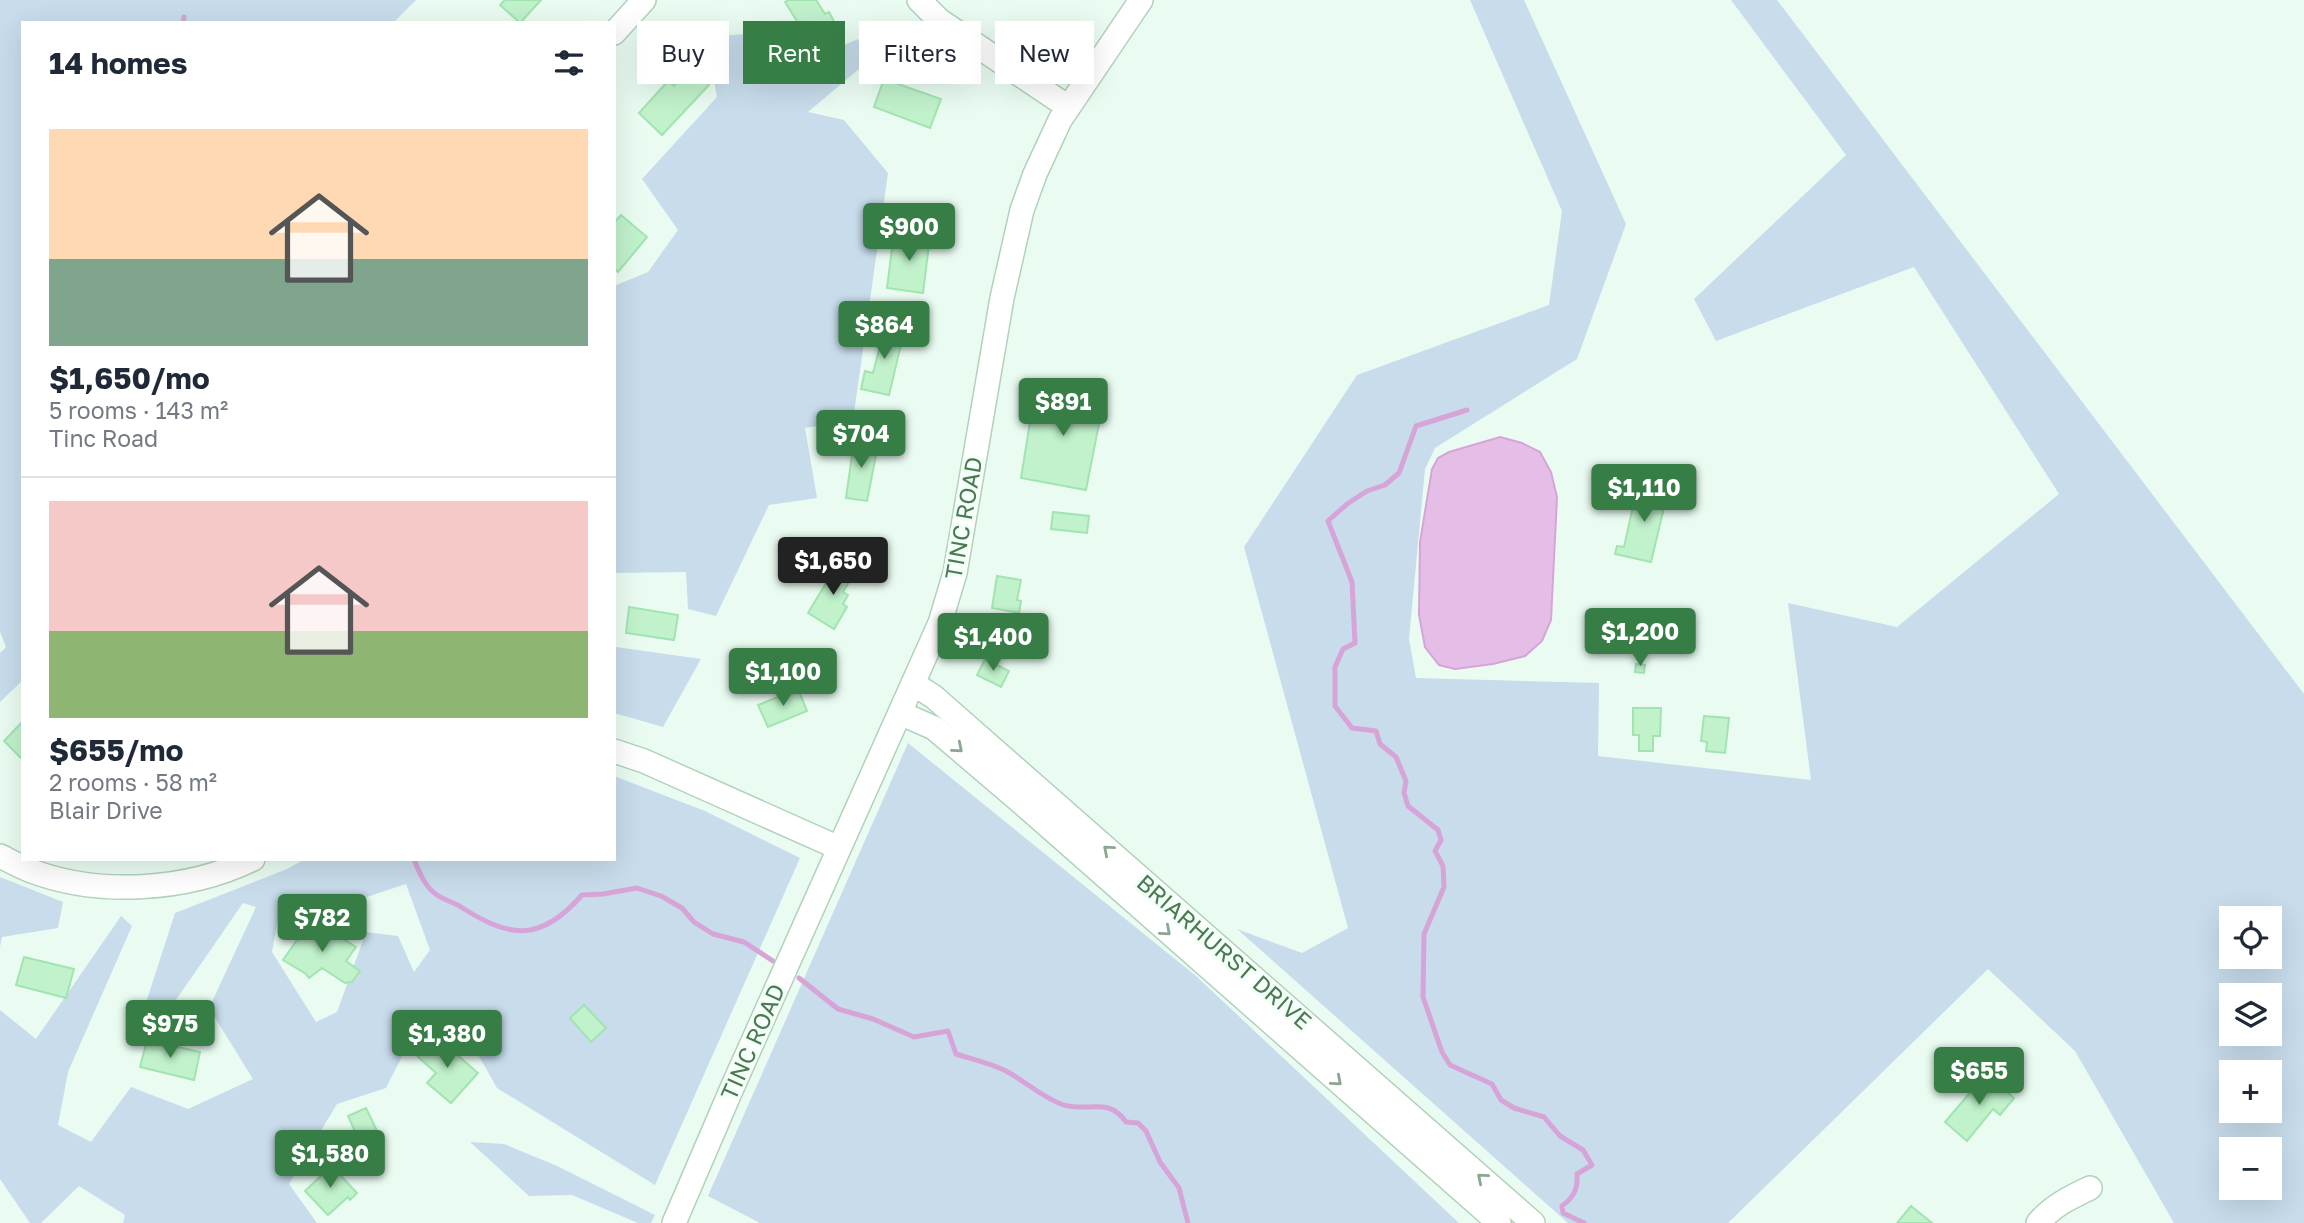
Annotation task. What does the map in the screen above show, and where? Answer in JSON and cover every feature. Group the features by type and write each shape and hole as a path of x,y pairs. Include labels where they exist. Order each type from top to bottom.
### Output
{"street":[{"path":"616,31 645,0"},
{"path":"919,0 939,20 1068,107"},
{"name":"TINC ROAD","path":"677,1222 940,623 955,573 1016,231 1035,174 1068,107 1141,0"},
{"name":"BRIARHURST DRIVE","path":"914,684 934,697 1533,1223"},
{"name":"BRIARHURST DRIVE","path":"900,713 934,728 945,737 1499,1223"},
{"path":"616,752 644,761 839,848"},
{"path":"0,856 30,871 108,887 180,883 249,861"},
{"path":"2038,1223 2064,1201 2090,1188"}],"shaded area":[{"path":"0,0 416,0 395,21 21,21 21,682 0,702 0,653 6,647 0,632"},
{"path":"1470,0 1524,0 1626,224 1577,359 1435,448 1425,469 1409,639 1416,678 1599,683 1598,756 1811,780 1788,603 1897,627 2059,494 1914,267 1716,341 1694,299 1846,155 1731,0 1777,0 2304,694 2304,1223 2174,1223 2075,1051 1988,969 1728,1223 1568,1223 1237,929 1302,953 1348,928 1244,547 1357,375 1549,305 1562,211"},
{"path":"743,34 743,84 841,84 808,112 844,120 888,173 853,420 805,428 817,498 769,505 716,616 688,609 686,572 616,573 616,285 648,272 678,230 642,179 717,97 715,84 729,84 729,35"},
{"path":"858,39 859,42 859,69 845,81 845,45"},
{"path":"1500,437 1522,443 1540,452 1551,472 1557,497 1551,620 1542,641 1525,656 1455,669 1439,665 1425,647 1419,615 1420,542 1432,469 1438,458 1449,452"},
{"path":"616,647 701,659 663,727 616,714"},
{"path":"908,743 1196,976 1459,1223 760,1223 708,1196"},
{"path":"616,777 705,811 800,858 655,1185 497,1088 459,1021 419,1023 386,1088 337,1104 289,1184 317,1223 123,1223 125,1215 79,1186 41,1223 30,1223 0,1179 0,1010 36,1039 121,916 132,926 68,1072 58,1125 91,1142 131,1087 188,1109 253,1079 209,1008 256,907 243,903 169,1010 141,1018 175,913 301,861 616,861","holes":["406,884 430,950 414,972 398,936 366,932 337,1012 316,1022 272,952 281,902 308,894 325,911"]},
{"path":"0,877 63,902 58,928 2,937 0,947"},
{"path":"470,1142 504,1144 555,1165 655,1215 651,1223 638,1223 572,1195 529,1196"}],"building":[{"path":"505,0 541,0 522,21 518,21 500,5"},
{"path":"816,0 825,14 829,12 834,21 797,21 785,2"},
{"path":"665,84 709,85 662,135 639,113"},
{"path":"882,84 898,84 941,99 930,128 874,107"},
{"path":"621,215 647,237 618,272 616,270 616,221"},
{"path":"894,233 930,237 923,293 887,288"},
{"path":"876,325 904,332 889,395 861,389 865,371 873,373 881,342 872,340"},
{"path":"1061,385 1105,393 1086,490 1021,478 1034,397 1058,402"},
{"path":"854,441 878,445 867,501 846,498"},
{"path":"1638,484 1668,491 1651,562 1615,554 1617,546 1624,547"},
{"path":"1053,512 1089,516 1087,533 1051,529"},
{"path":"839,562 855,572 843,592 848,595 843,604 847,607 834,629 808,613"},
{"path":"997,576 1021,580 1017,600 1021,601 1019,613 992,608"},
{"path":"629,607 678,615 674,640 626,633"},
{"path":"985,659 1009,671 1001,687 977,675"},
{"path":"1636,664 1645,665 1644,673 1635,672"},
{"path":"798,689 807,711 768,727 758,705"},
{"path":"1633,708 1661,708 1660,736 1653,736 1653,751 1639,751 1639,735 1633,735"},
{"path":"1704,716 1729,718 1725,753 1706,751 1707,742 1701,741"},
{"path":"21,723 21,758 4,741"},
{"path":"322,920 326,938 340,937 356,947 346,961 360,971 352,982 345,983 322,968 309,978 283,960 309,923"},
{"path":"24,957 74,969 66,998 16,985"},
{"path":"584,1005 606,1028 591,1042 570,1018"},
{"path":"437,1037 478,1073 451,1103 427,1083 436,1073 418,1057"},
{"path":"147,1040 200,1052 194,1080 140,1067"},
{"path":"1986,1074 2014,1098 2000,1115 1993,1109 1967,1141 1945,1122"},
{"path":"366,1108 380,1137 361,1145 348,1116"},
{"path":"329,1163 357,1193 350,1200 348,1197 328,1215 305,1191 325,1172 322,1169"},
{"path":"1911,1206 1932,1223 1897,1223"}],"waterway":[{"path":"183,21 184,17"},
{"path":"1467,410 1416,426 1399,473 1385,485 1367,491 1347,504 1328,521 1352,582 1355,643 1343,649 1335,667 1335,706 1352,728 1376,731 1380,744 1396,757 1406,781 1404,793 1408,806 1438,830 1441,840 1435,851 1443,866 1444,887 1424,934 1423,997 1442,1052 1450,1065 1492,1084 1501,1100 1514,1108 1544,1117 1560,1136 1583,1150 1592,1165 1577,1174 1574,1192 1562,1206 1563,1213 1584,1223"},
{"path":"415,861 426,884 437,895 479,918 510,930 539,928 553,921 582,895 637,888 661,896 682,908 694,922 713,934 744,942 773,961"},
{"path":"799,978 838,1009 873,1019 914,1037 948,1031 956,1054 1004,1070 1061,1104 1070,1107 1104,1107 1119,1114 1126,1122 1138,1123 1146,1131 1160,1162 1179,1188 1188,1223"}]}
